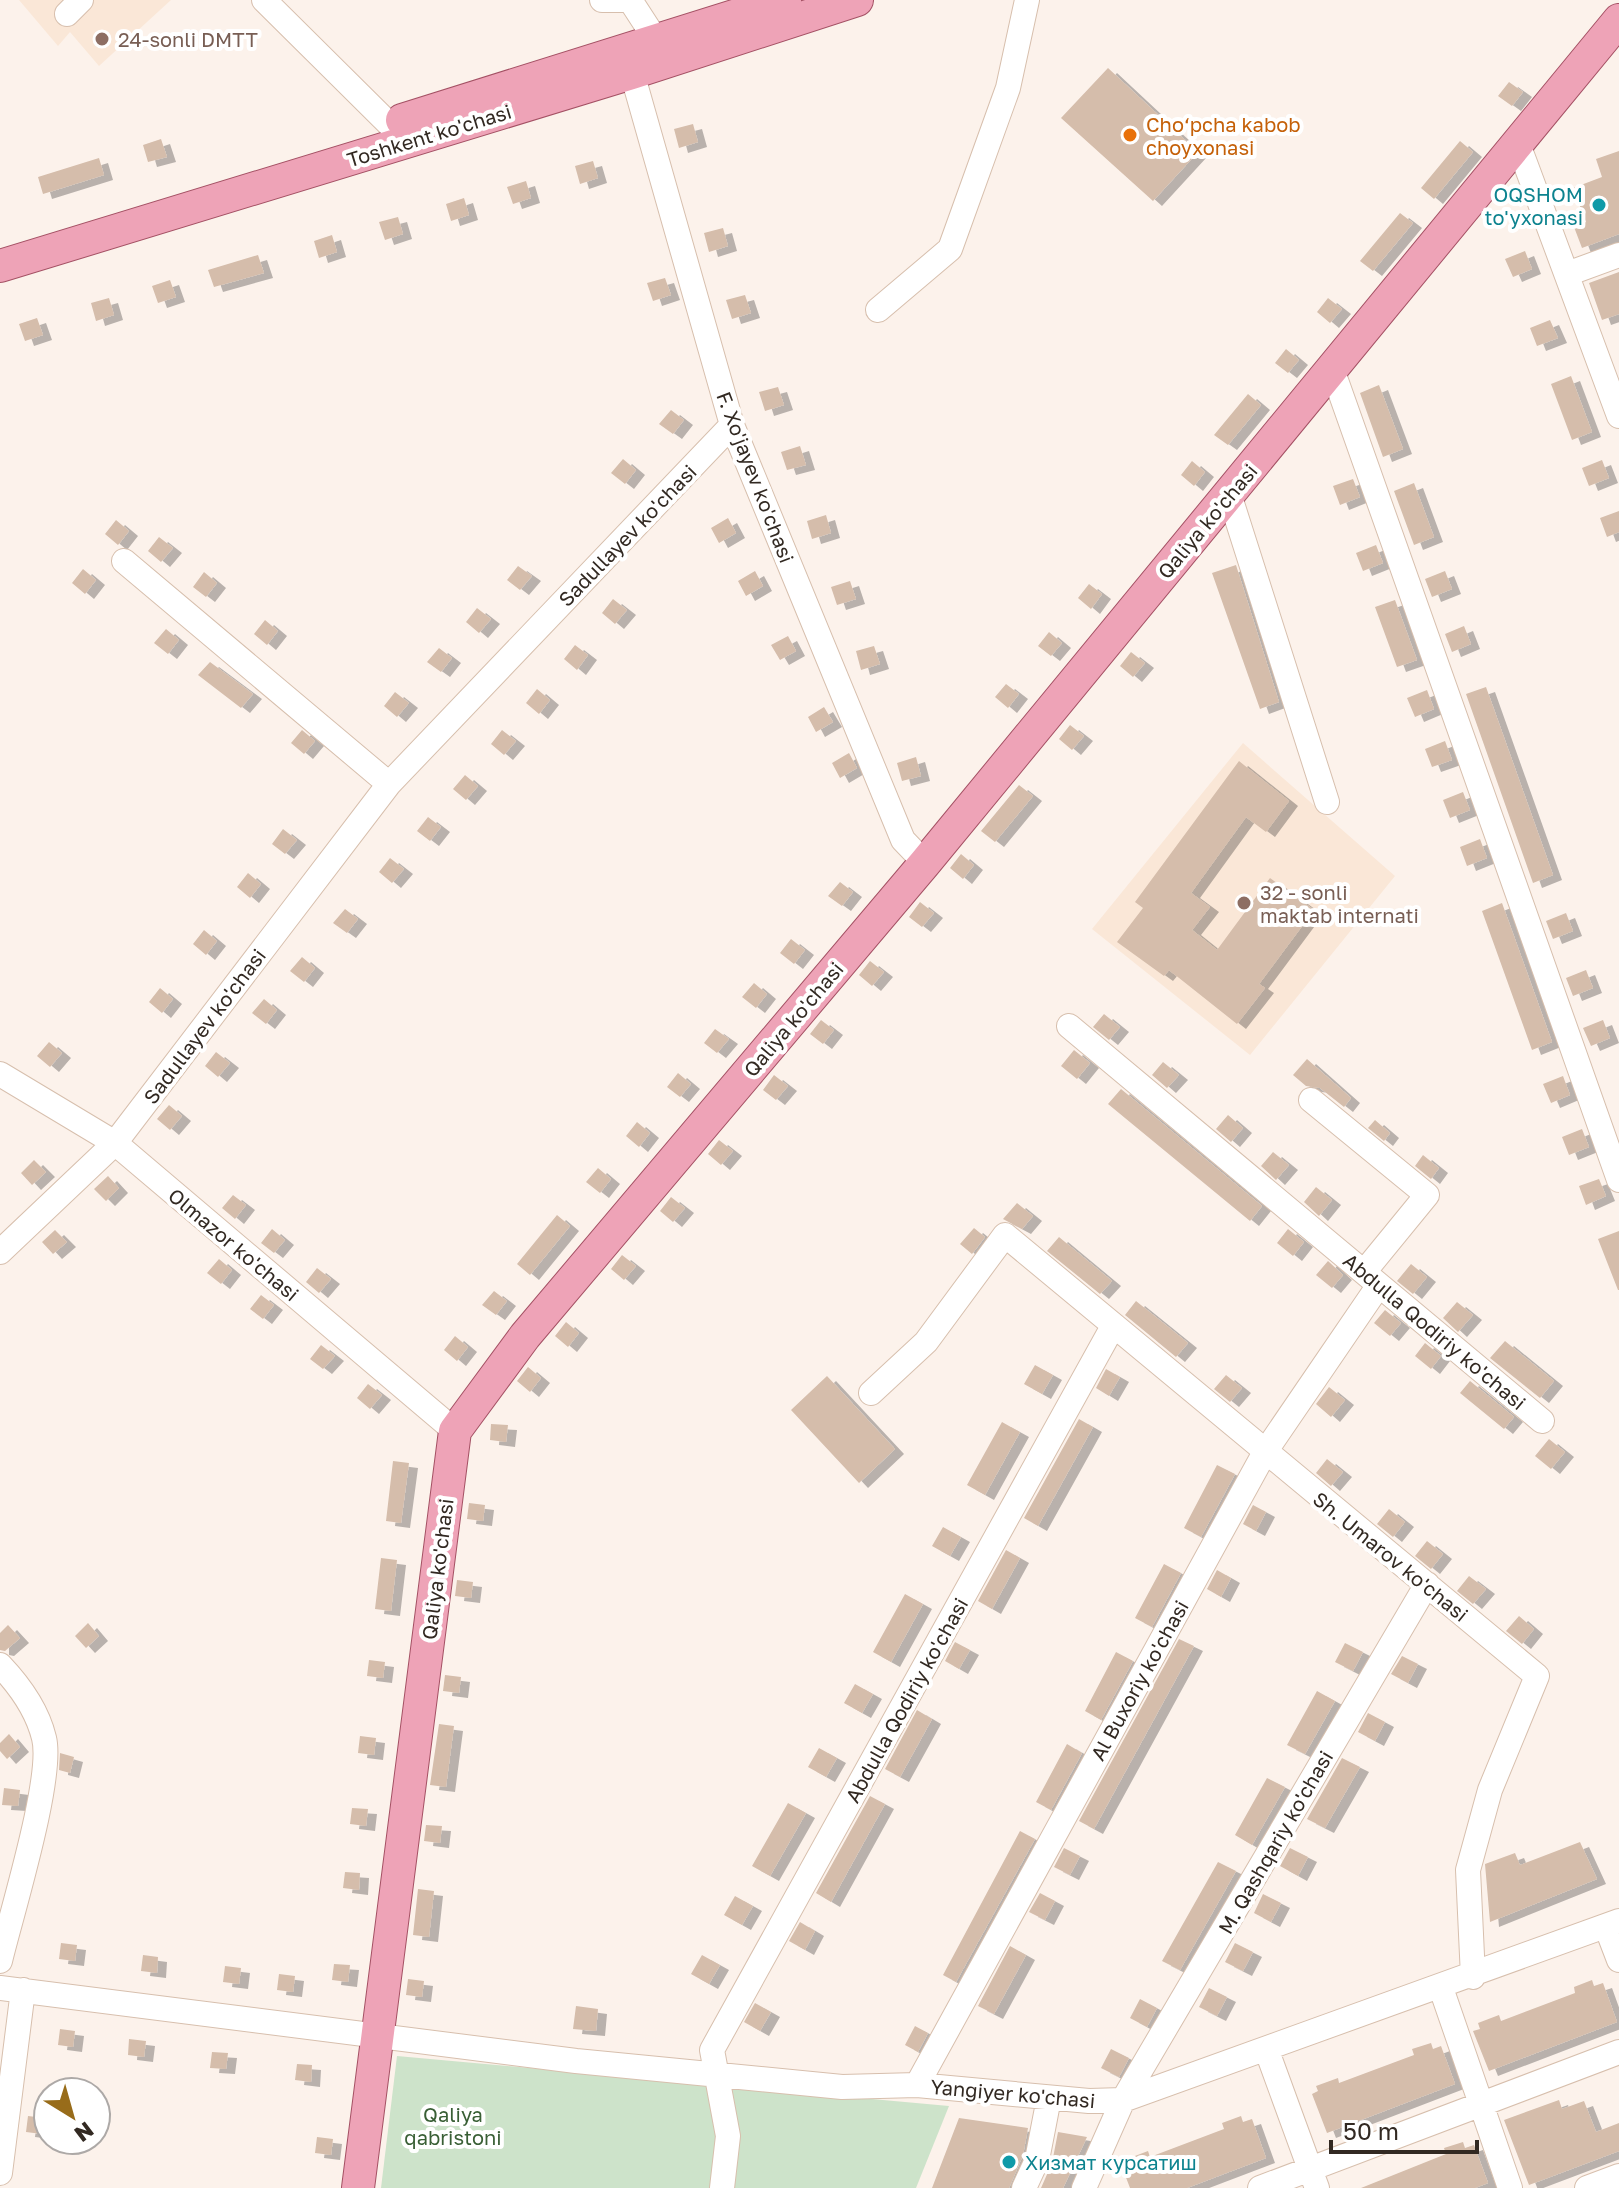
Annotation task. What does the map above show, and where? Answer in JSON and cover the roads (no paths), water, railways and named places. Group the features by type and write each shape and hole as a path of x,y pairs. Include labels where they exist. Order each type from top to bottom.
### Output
{"main road":[{"name":"Toshkent ko'chasi","path":"0,244 785,0"},
{"name":"Toshkent ko'chasi","path":"0,266 632,73 857,0"},
{"name":"Qaliya ko'chasi","path":"358,2188 455,1431 525,1336 925,863 1619,20"}],"street":[{"path":"264,0 389,124"},
{"path":"602,0 628,0 656,40"},
{"path":"878,310 950,249 1008,88 1027,0"},
{"name":"F. Xo'jayev ko'chasi","path":"632,73 732,425 903,840 925,863"},
{"path":"1518,144 1619,416"},
{"path":"1567,274 1619,255"},
{"path":"1332,369 1619,1180"},
{"name":"Sadullayev ko'chasi","path":"0,1252 115,1143 389,784 732,425"},
{"path":"1229,494 1327,802"},
{"path":"124,561 389,784"},
{"name":"Abdulla Qodiriy ko'chasi","path":"1069,1026 1542,1421"},
{"name":"Olmazor ko'chasi","path":"0,1074 115,1143 455,1431"},
{"name":"Al Buxoriy ko'chasi","path":"917,2085 1265,1452 1427,1195 1311,1100"},
{"name":"Sh. Umarov ko'chasi","path":"871,1393 926,1342 1005,1235 1112,1328 1537,1676 1490,1790 1468,1870 1473,1977"},
{"name":"Abdulla Qodiriy ko'chasi","path":"722,2188 728,2136 712,2050 1112,1328"},
{"name":"M. Qashqariy ko'chasi","path":"1084,2188 1123,2100 1427,1584"},
{"path":"0,1665 32,1704 45,1740 45,1766 0,1961"},
{"path":"1613,1924 1619,1960"},
{"name":"Yangiyer ko'chasi","path":"12,1989 379,2038 719,2075 842,2087 917,2085 1049,2098 1123,2100 1267,2051 1613,1924"},
{"path":"1441,1988 1510,2188"},
{"path":"0,2173 12,1989"},
{"path":"1267,2051 1314,2178"},
{"path":"1260,2188 1314,2178 1480,2105 1619,2052"},
{"path":"1024,2188 1037,2160 1049,2098"},
{"path":"1587,2188 1619,2176"}],"place":[{"name":"24-sonli DMTT","path":"102,39"},
{"name":"Cho‘pcha kabob choyxonasi","path":"1130,135"},
{"name":"OQSHOM to'yxonasi","path":"1599,205"},
{"name":"32 - sonli maktab internati","path":"1244,903"},
{"name":"Хизмат курсатиш","path":"1009,2162"}],"park label":[{"name":"Qaliya qabristoni","path":"453,2126"}]}
